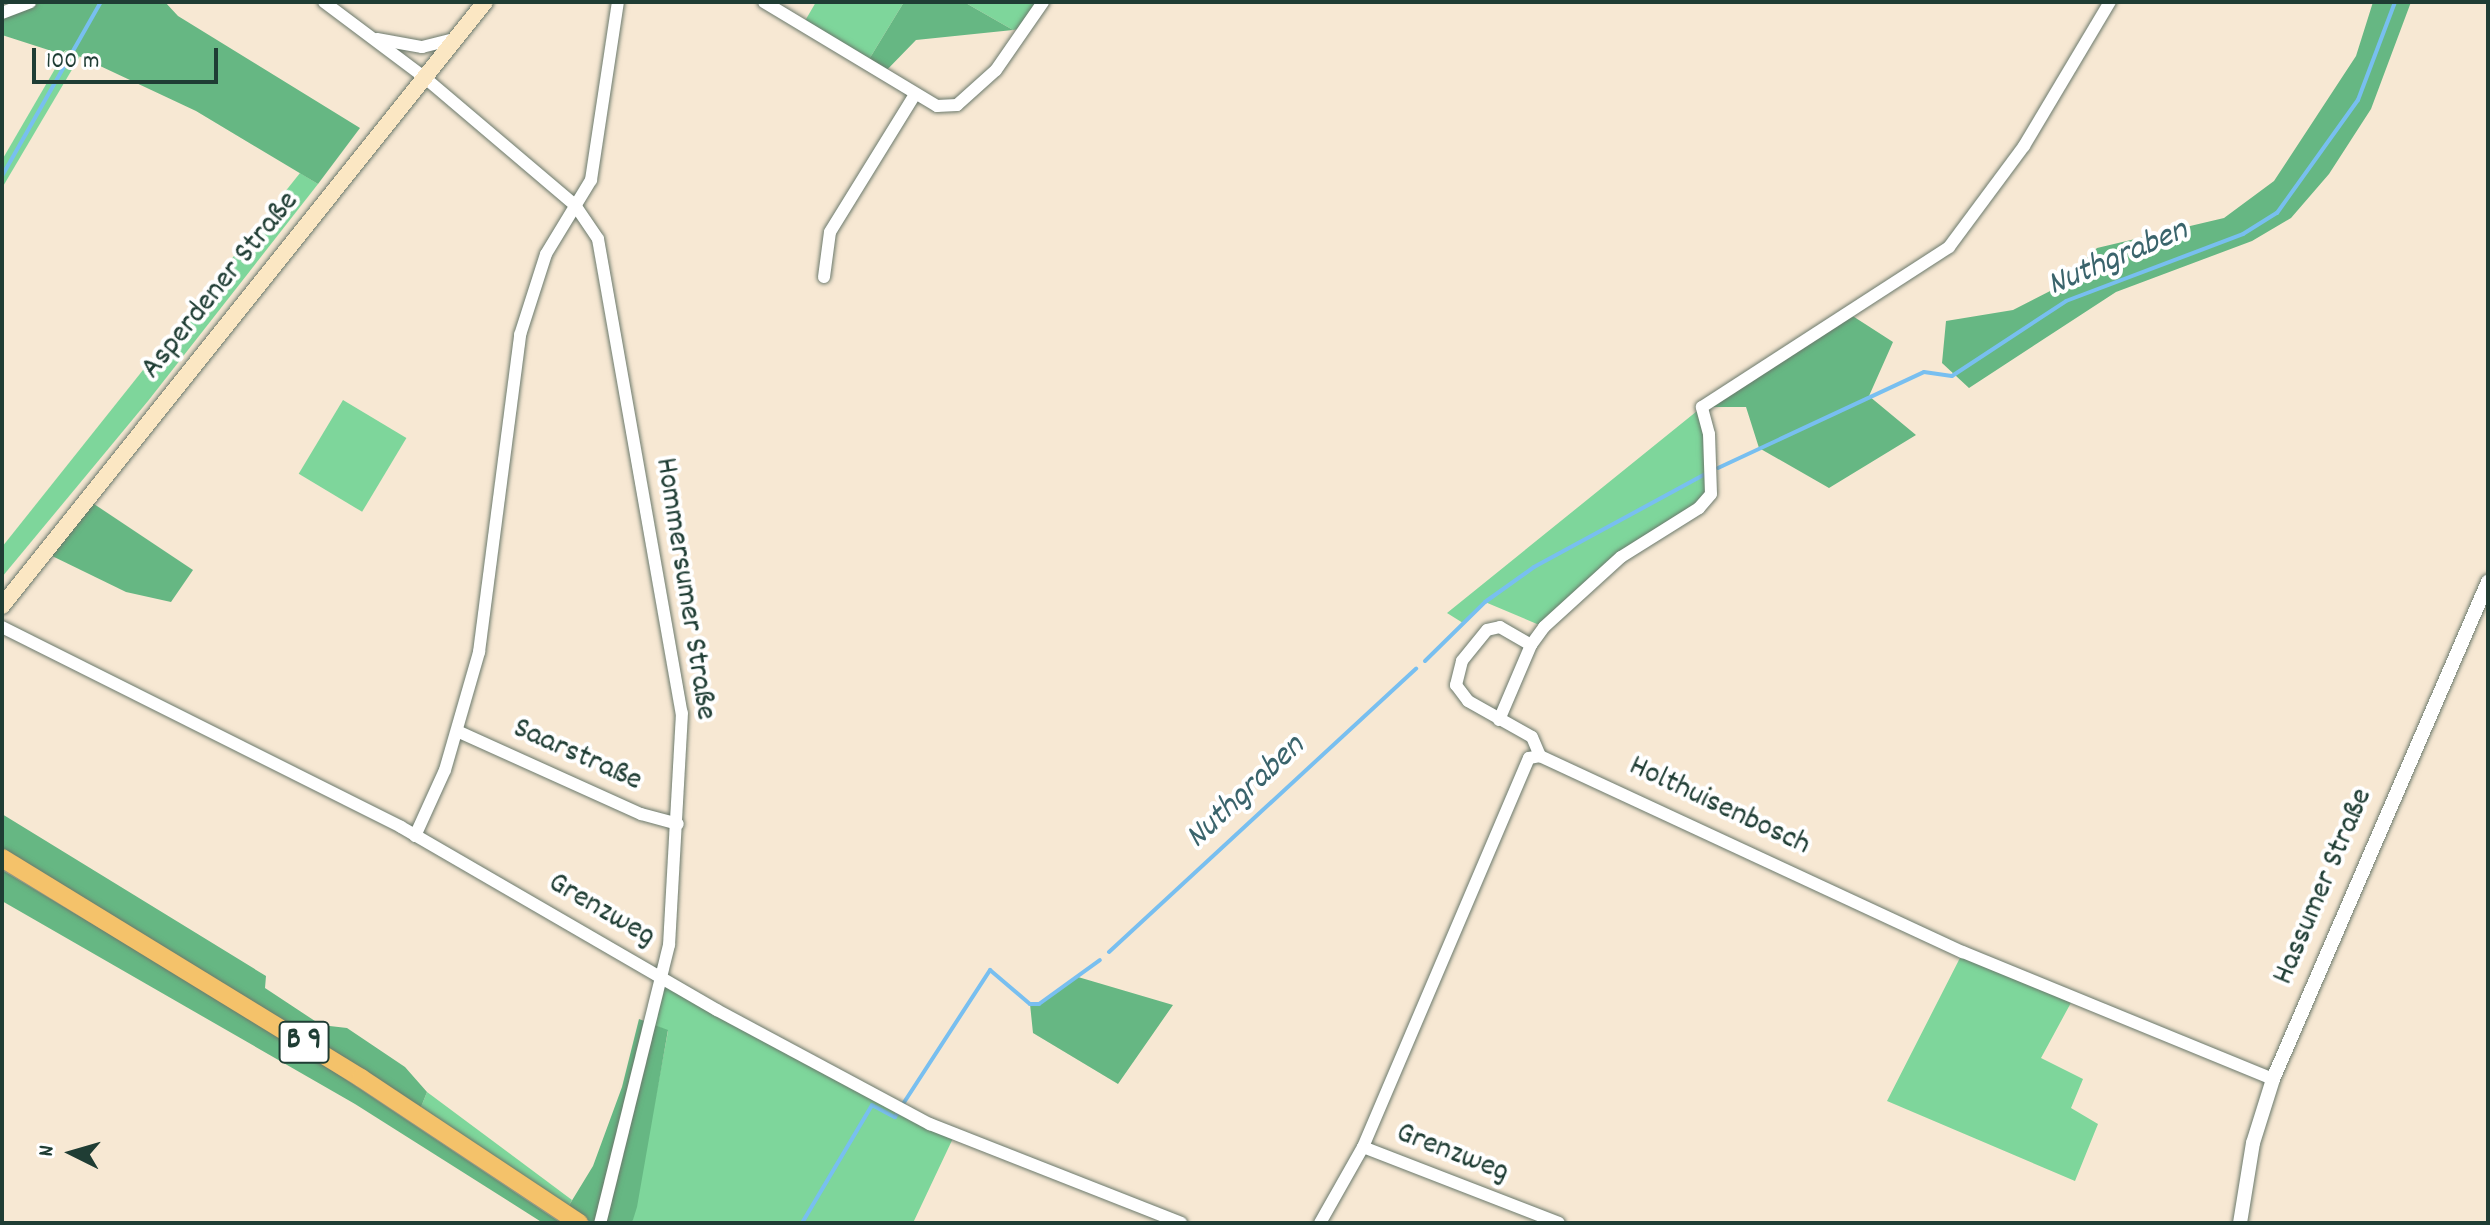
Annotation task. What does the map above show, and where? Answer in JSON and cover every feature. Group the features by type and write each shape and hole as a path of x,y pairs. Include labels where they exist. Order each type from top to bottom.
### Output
{"main road":[{"name":"Asperdener Straße","path":"2,606 485,2"},
{"name":"B 9","path":"2,858 361,1078 579,1223"}],"street":[{"path":"2,13 30,2"},
{"name":"Hommersumer Straße","path":"324,2 424,77 575,205 598,239 682,713 678,824 664,977 600,1223"},
{"path":"415,836 457,731 489,592 520,335 546,254 591,180 618,2"},
{"path":"764,2 914,96 937,106 957,105 996,70 1043,2"},
{"path":"1499,720 1531,645 1621,557 1699,508 1711,494 1709,434 1702,407 1715,395 1949,247 2024,146 2110,2"},
{"path":"370,38 422,47 455,39"},
{"path":"824,277 830,232 914,96"},
{"name":"Hassumer Straße","path":"2240,1223 2253,1143 2273,1079 2488,582"},
{"name":"Grenzweg","path":"2,627 201,723 415,836 930,1124 1181,1223"},
{"path":"1363,1147 1529,758 1540,756 1532,737 1499,720 1460,692 1458,670 1487,630 1500,627 1531,645"},
{"name":"Saarstraße","path":"457,731 641,814 678,824"},
{"name":"Holthuisenbosch","path":"1540,756 1963,952 2273,1079"},
{"name":"Grenzweg","path":"1320,1223 1363,1147 1559,1223"}],"green space":[{"path":"30,2 165,2 178,16 360,128 318,184 196,111 66,50 61,54 2,35 2,12"},
{"path":"816,2 904,2 865,66 802,26"},
{"path":"904,2 964,2 1013,30 916,40 881,76 865,66"},
{"path":"964,2 1043,2 1024,28 1013,30"},
{"path":"2373,2 2411,2 2371,109 2329,174 2291,218 2252,241 2116,292 1969,388 1942,363 1946,321 2013,310 2056,288 2097,248 2224,218 2274,181 2356,56"},
{"path":"66,50 80,56 2,188 2,160"},
{"path":"300,173 318,184 148,401 2,577 2,547"},
{"path":"1848,313 1893,342 1869,396 1916,435 1829,488 1759,448 1746,407 1702,407"},
{"path":"343,400 406,438 362,512 299,474"},
{"path":"1702,407 1711,494 1621,557 1544,627 1485,602 1463,623 1447,613"},
{"path":"91,502 193,570 171,602 126,592 48,554"},
{"path":"2,814 266,976 265,988 321,1025 347,1028 405,1067 427,1092 421,1107 2,850"},
{"path":"2,870 285,1039 561,1223 543,1223 355,1104 2,901"},
{"path":"1963,952 2073,999 2041,1058 2083,1079 2071,1108 2098,1124 2075,1181 1887,1101"},
{"path":"664,977 955,1134 913,1223 632,1223 668,1031 652,1024"},
{"path":"1078,977 1173,1005 1118,1084 1033,1033 1030,1004 1039,1004"},
{"path":"639,1019 668,1030 637,1207 632,1223 592,1223 568,1207 593,1166 622,1087"},
{"path":"427,1092 572,1200 568,1207 421,1107"}],"waterway":[{"path":"2,176 101,2"},
{"name":"Nuthgraben","path":"1718,468 1924,372 1952,376 2066,301 2243,234 2277,213 2358,100 2395,2"},
{"name":"Nuthgraben","path":"1425,661 1485,602 1534,567 1707,473"},
{"name":"Nuthgraben","path":"1109,952 1416,669"},
{"name":"Nuthgraben","path":"903,1104 990,970 1030,1004 1039,1004 1100,960"},
{"name":"Nuthgraben","path":"802,1223 872,1105 895,1117 898,1112"}]}
